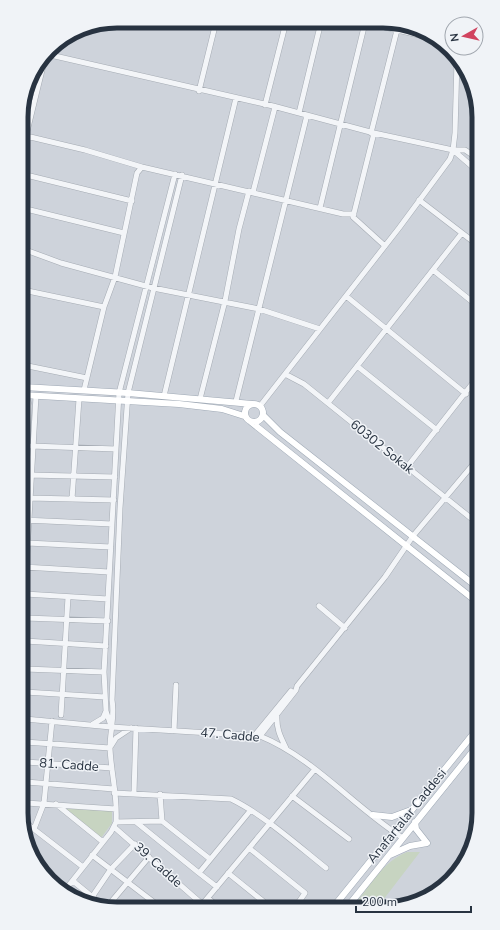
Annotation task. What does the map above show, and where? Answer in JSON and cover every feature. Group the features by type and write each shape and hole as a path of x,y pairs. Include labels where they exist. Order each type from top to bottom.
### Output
{"main road":[{"path":"28,387 236,401 260,406 263,415 280,432 472,583"},
{"path":"28,396 222,409 244,416 472,598"},
{"path":"244,416 245,409 252,404"},
{"path":"251,422 258,422 263,415"},
{"name":"Anafartalar Caddesi","path":"337,902 472,735"},
{"name":"Anafartalar Caddesi","path":"351,902 472,752"},
{"path":"373,815 392,817 413,809"},
{"path":"389,855 410,846 427,843 416,829 415,822"}],"street":[{"path":"199,91 215,28"},
{"path":"265,105 284,28"},
{"path":"300,113 320,28"},
{"path":"320,208 365,28"},
{"path":"391,29 413,33"},
{"path":"385,246 353,217 397,30"},
{"path":"52,56 199,91 300,113 373,133 453,150 466,150 472,154"},
{"path":"260,406 385,246 450,159 453,150 457,67"},
{"path":"28,121 42,68"},
{"path":"164,396 236,98"},
{"path":"200,399 225,301 239,229 275,107"},
{"path":"236,401 307,115"},
{"path":"28,137 85,150 142,167 182,175 343,214 354,214"},
{"path":"453,150 472,168"},
{"path":"84,390 104,307 115,277 137,173 142,167"},
{"path":"111,727 106,712 104,672 108,621 109,572 119,393 176,174"},
{"path":"28,175 132,201"},
{"path":"68,887 115,825 116,809 110,748 111,727 114,714 112,700 119,524 127,402 153,288 182,175"},
{"path":"419,200 472,241"},
{"path":"28,209 124,233"},
{"path":"328,403 462,233"},
{"path":"28,251 61,263 153,288 225,301 259,309 320,329"},
{"path":"433,270 472,302"},
{"path":"28,291 104,307"},
{"path":"346,296 466,394"},
{"path":"28,366 87,378"},
{"path":"357,366 436,430"},
{"name":"60302 Sokak","path":"285,374 304,384 472,519"},
{"path":"407,467 472,385"},
{"path":"28,446 36,396"},
{"path":"72,499 79,399"},
{"path":"28,400 28,446"},
{"path":"28,446 116,449"},
{"path":"257,736 277,714 297,686 407,546 413,536 472,467"},
{"path":"28,474 115,477"},
{"path":"28,500 114,500"},
{"path":"28,521 112,524"},
{"path":"28,543 111,547"},
{"path":"28,567 109,572"},
{"path":"28,594 108,599"},
{"path":"61,715 68,597"},
{"path":"319,606 344,628"},
{"path":"28,618 108,621"},
{"path":"28,641 106,646"},
{"path":"28,668 104,672"},
{"path":"174,731 176,685"},
{"path":"257,736 297,686"},
{"path":"28,692 105,697"},
{"path":"93,724 103,718 106,712"},
{"path":"277,714 276,725 279,735 288,750"},
{"name":"47. Cadde","path":"28,719 93,724 111,727 257,736 276,743 288,750 315,769 403,838"},
{"path":"34,829 44,803 52,721"},
{"path":"110,748 116,738 134,728 134,794"},
{"path":"28,742 110,748"},
{"name":"81. Cadde","path":"28,762 112,768"},
{"path":"204,902 315,769"},
{"path":"28,782 134,794 160,794 231,799 244,805 250,811 269,823 326,868"},
{"path":"160,794 162,821"},
{"path":"292,796 349,839"},
{"path":"28,803 116,809"},
{"path":"56,804 103,842"},
{"path":"199,873 250,811"},
{"path":"115,825 136,822 162,821 210,859"},
{"path":"136,822 217,887"},
{"path":"29,825 83,867"},
{"name":"39. Cadde","path":"115,825 198,902"},
{"path":"92,897 111,869 135,844"},
{"path":"249,848 305,893 299,902"},
{"path":"92,855 153,902"},
{"path":"111,902 149,857"},
{"path":"228,873 264,902"},
{"path":"73,881 95,899"},
{"path":"208,898 212,902"}],"shaded area":[{"path":"117,28 395,29 422,37 442,50 444,52 444,56 448,56 457,67 467,88 472,117 472,819 467,842 454,867 433,887 412,897 383,902 105,901 83,895 63,884 46,867 33,842 28,819 28,117 33,88 40,72 50,58 67,43 78,37 99,30"}],"green space":[{"path":"60,806 112,811 112,823 101,838"},
{"path":"407,852 420,852 382,902 357,902 378,874 398,856"}]}
